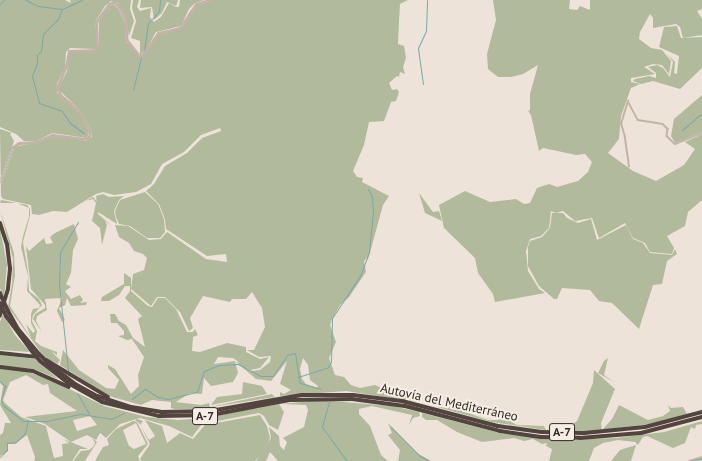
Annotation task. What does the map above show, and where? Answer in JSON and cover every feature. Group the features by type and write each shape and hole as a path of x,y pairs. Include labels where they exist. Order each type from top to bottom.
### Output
{"highway":[{"path":"0,223 7,244 10,269 8,289 0,316"},
{"path":"0,299 7,313 40,361 68,383 102,402"},
{"path":"0,352 26,354 48,361 112,402"},
{"path":"36,354 83,389 112,402 138,409"},
{"path":"0,367 42,374 102,402 112,402"},
{"name":"Autovía del Mediterráneo","path":"332,396 388,403 500,431 556,438 604,437 641,432 702,417"},
{"name":"Autovía del Mediterráneo","path":"138,409 169,412 210,411 274,401 332,396 402,401 498,426 542,432 584,433 625,430 702,412"},
{"name":"Autovía del Mediterráneo","path":"138,409 193,416 274,401"}],"street":[{"path":"13,147 19,143 37,142 52,134 82,139 89,138 90,132 80,113 60,95 57,88 66,66 69,51 93,50 97,47 96,22 109,4 114,2 119,6 126,20 127,40 138,54 142,56 158,33 180,28 196,4 209,0"},
{"path":"628,167 625,137 621,124 628,101 638,120 663,124 668,129 667,136 675,144 702,133"},
{"path":"689,461 702,457"}],"green space":[{"path":"0,0 65,0 71,3 70,0 131,0 130,9 134,21 129,36 125,15 118,3 111,1 105,6 95,22 98,44 94,49 70,48 66,52 65,67 57,84 57,93 80,114 89,132 87,138 52,133 37,141 24,141 16,134 0,127"},
{"path":"133,0 139,0 137,7 140,11 151,8 150,17 154,22 161,17 169,3 179,7 180,0 204,0 195,3 189,9 181,26 156,32 145,52 140,55 140,41 131,38 136,21 132,8"},
{"path":"141,0 178,0 176,6 167,2 162,13 154,20 152,7 140,8"},
{"path":"212,0 408,0 400,4 398,44 404,46 406,58 403,67 405,74 400,72 399,77 397,76 389,83 392,90 397,89 399,92 396,101 391,102 384,121 369,122 364,145 353,171 357,177 363,178 362,182 389,196 383,205 369,256 364,261 366,272 349,297 340,305 332,319 330,325 336,342 329,358 335,375 344,377 351,385 360,388 375,385 393,393 406,391 419,402 346,391 280,396 280,392 284,394 291,390 280,384 287,361 271,381 256,379 236,362 242,363 250,371 260,370 270,362 271,356 259,357 247,350 254,350 265,327 262,308 252,292 246,299 232,299 230,302 203,296 190,318 193,328 189,331 180,312 165,297 157,297 151,306 131,289 133,274 144,270 147,258 143,254 134,251 129,243 119,237 115,225 128,226 149,240 161,239 167,232 206,259 227,262 226,254 207,256 166,229 165,219 159,204 146,191 154,184 165,166 187,153 202,138 221,131 220,128 201,135 184,152 162,164 151,184 136,192 114,195 103,192 96,194 67,212 53,211 39,215 32,214 31,205 3,199 1,196 0,129 12,133 10,134 14,141 12,147 41,142 56,135 85,141 92,137 91,130 81,112 58,89 67,71 69,52 91,52 99,47 99,21 107,8 113,4 118,8 125,22 126,42 142,57 156,36 165,31 181,29 190,11 198,4","holes":["303,358 308,365 310,380 318,386 317,388 306,384 302,379 300,369"]},
{"path":"493,0 570,0 569,9 577,10 580,6 590,10 590,0 702,0 702,9 697,11 702,19 702,35 683,38 680,27 676,24 653,28 653,18 650,14 640,32 639,39 651,48 662,50 671,61 669,74 662,65 653,64 644,67 655,74 631,78 631,82 640,84 631,88 621,116 619,139 608,153 633,171 656,181 684,165 695,149 685,142 702,134 702,200 688,212 685,226 667,236 674,248 672,254 650,252 645,243 633,238 625,223 599,238 592,218 575,221 563,211 556,213 551,211 549,228 541,236 530,239 526,251 528,271 539,289 545,293 495,302 493,294 478,273 475,258 444,228 439,205 465,191 490,202 516,199 524,204 530,203 537,188 549,184 557,187 578,181 588,172 592,162 585,154 576,155 543,148 539,151 531,115 528,111 530,110 530,94 538,65 523,74 511,77 498,77 488,69 487,54 496,20"},
{"path":"677,26 681,38 702,37 702,68 680,89 653,81 641,84 633,81 635,79 649,76 656,78 656,73 648,67 657,65 663,68 670,77 673,62 667,54 675,62 674,73 677,74 679,56 659,47 664,27"},
{"path":"702,95 702,132 675,143 671,136 674,119"},
{"path":"145,192 158,204 164,219 165,232 160,238 147,238 130,226 119,224 116,217 115,211 120,200"},
{"path":"419,193 433,212 439,211 442,221 425,213"},
{"path":"103,194 109,197 124,196 119,200 114,211 117,224 98,212 96,196"},
{"path":"93,197 98,203 98,214 112,226 105,221 107,225 102,245 100,228 92,221 96,203 93,199 86,201"},
{"path":"1,200 17,203 0,203"},
{"path":"17,203 27,205 30,209 30,216 23,242 28,272 29,291 39,299 42,305 33,315 32,321 37,331 35,341 41,346 57,352 57,355 51,351 60,360 58,364 45,358 8,307 12,284 13,259 0,210 14,253 15,275 10,306 31,338 26,324 33,333 35,331 31,323 31,314 33,309 39,308 40,305 27,291 28,276 21,247 29,217 29,208"},
{"path":"552,213 563,213 567,218 578,223 591,219 597,240 626,225 633,239 643,243 650,253 672,255 675,249 677,254 667,261 662,284 653,285 639,329 612,303 599,301 590,290 562,288 557,299 554,299 539,286 528,266 528,247 530,241 542,237 550,228"},
{"path":"74,224 78,239 73,250 71,273 66,284 71,287 65,291 71,299 80,295 83,300 80,303 87,302 86,305 71,306 67,298 65,305 59,308 65,320 62,322 57,311 62,298 45,299 47,310 37,316 36,321 42,332 33,319 35,314 45,308 45,305 31,289 26,246 29,251 44,238 46,244 53,243 50,237"},
{"path":"0,228 7,264 4,298 0,288"},
{"path":"124,273 131,278 131,291 148,306 152,307 158,298 165,298 176,309 187,332 193,332 195,329 198,335 193,337 192,351 200,352 227,343 246,347 246,352 260,359 269,357 260,368 250,370 233,358 218,357 214,364 235,361 238,373 233,382 211,386 204,378 202,394 190,393 176,402 201,405 209,403 210,407 272,394 275,397 199,409 174,409 171,408 171,402 152,400 141,405 109,396 60,365 63,350 79,370 106,388 115,389 119,380 108,368 108,365 115,369 131,394 139,386 138,375 144,357 132,339 127,340 118,336 124,335 124,331 117,323 111,323 110,314 115,314 119,321 126,325 133,338 145,347 138,319 142,316 125,298 130,291 130,286 125,286 119,295 109,301 101,301 102,297 124,284"},
{"path":"3,314 15,335 30,352 0,350 0,322"},
{"path":"0,355 36,359 58,379 34,369 0,366"},
{"path":"608,358 604,375 614,382 598,373 604,361"},
{"path":"0,369 19,370 45,377 104,406 147,417 178,420 204,418 279,404 284,412 278,430 269,425 264,416 259,413 202,424 192,437 169,426 140,418 120,424 106,438 100,433 96,440 87,435 71,442 45,424 25,417 77,411 50,393 48,384 43,385 26,375 10,382 3,400 5,403 21,417 46,426 54,458 63,456 62,444 69,443 63,439 88,449 80,449 72,461 34,461 35,457 27,435 15,444 8,444 8,451 0,456 0,435 3,433 5,423 11,423 0,405 3,386 0,383","holes":["90,416 97,425 77,431 73,420"]},
{"path":"594,370 615,389 601,423 602,430 549,430 553,427 560,429 567,428 577,421 593,383"},
{"path":"243,382 262,386 267,394 211,405 217,397 242,394"},
{"path":"319,400 392,406 419,412 420,416 413,418 409,425 412,415 372,406 359,409 359,414 370,426 381,455 388,461 278,461 270,452 266,461 256,461 271,438 269,427 279,436 280,446 284,450 287,442 283,438 304,427 308,410 306,405 282,404"},
{"path":"619,405 648,420 663,416 670,411 668,405 671,408 683,407 687,414 651,424 602,430 612,419"},
{"path":"437,407 454,408 488,420 498,420 501,416 517,425 544,426 546,430 492,422"},
{"path":"422,413 500,433 556,440 616,438 664,432 702,421 702,424 696,425 695,429 691,427 685,443 673,448 647,436 643,437 638,445 635,442 618,440 603,443 594,448 589,461 549,461 552,449 546,446 547,443 542,444 533,439 524,441 514,438 482,442 457,432 437,420 426,420 422,417"},
{"path":"260,415 267,426 270,438 265,450 255,461 142,461 140,459 150,444 140,426 149,440 155,436 145,420 162,426 167,443 180,433 193,439 205,425"},
{"path":"137,419 143,421 140,425 135,420"},
{"path":"133,421 137,422 148,444 138,456 140,461 95,461 103,447 109,445 107,439 116,429","holes":["136,423 146,444 134,449 129,446 123,430"]},
{"path":"388,423 417,453 431,461 398,461 400,450 388,435 392,433"},
{"path":"92,438 97,442 85,461 73,461 81,451 89,450 93,447 95,443"},
{"path":"636,445 631,461 611,461 620,450"}],"waterway":[{"path":"0,4 4,0"},
{"path":"26,0 38,6 62,9"},
{"path":"82,0 62,9 58,19 43,34 41,51 37,55 37,63 32,76 39,103 62,111 70,123 84,133"},
{"path":"152,19 159,11 160,0"},
{"path":"423,84 418,48 426,31 427,0"},
{"path":"144,51 148,23 151,20"},
{"path":"133,90 141,57"},
{"path":"682,130 702,113"},
{"path":"298,377 328,367 331,362 332,318 360,276 369,252 373,211 372,197 368,189"},
{"path":"68,370 59,284 60,252 78,222"},
{"path":"132,399 145,389 158,397 168,399 197,392 204,371 219,365 238,364 261,376 273,376 287,355 295,353 300,383 321,389"},
{"path":"0,381 5,386 1,400 4,406 23,421 47,421 81,414 111,419 124,413"},
{"path":"77,393 89,414"},
{"path":"329,402 322,427 347,461"},
{"path":"0,457 7,450 7,443 16,442 25,433 28,420"},
{"path":"391,427 420,456 430,461"},
{"path":"694,461 702,459"}],"tunnel":[{"path":"0,183 13,147"}]}
